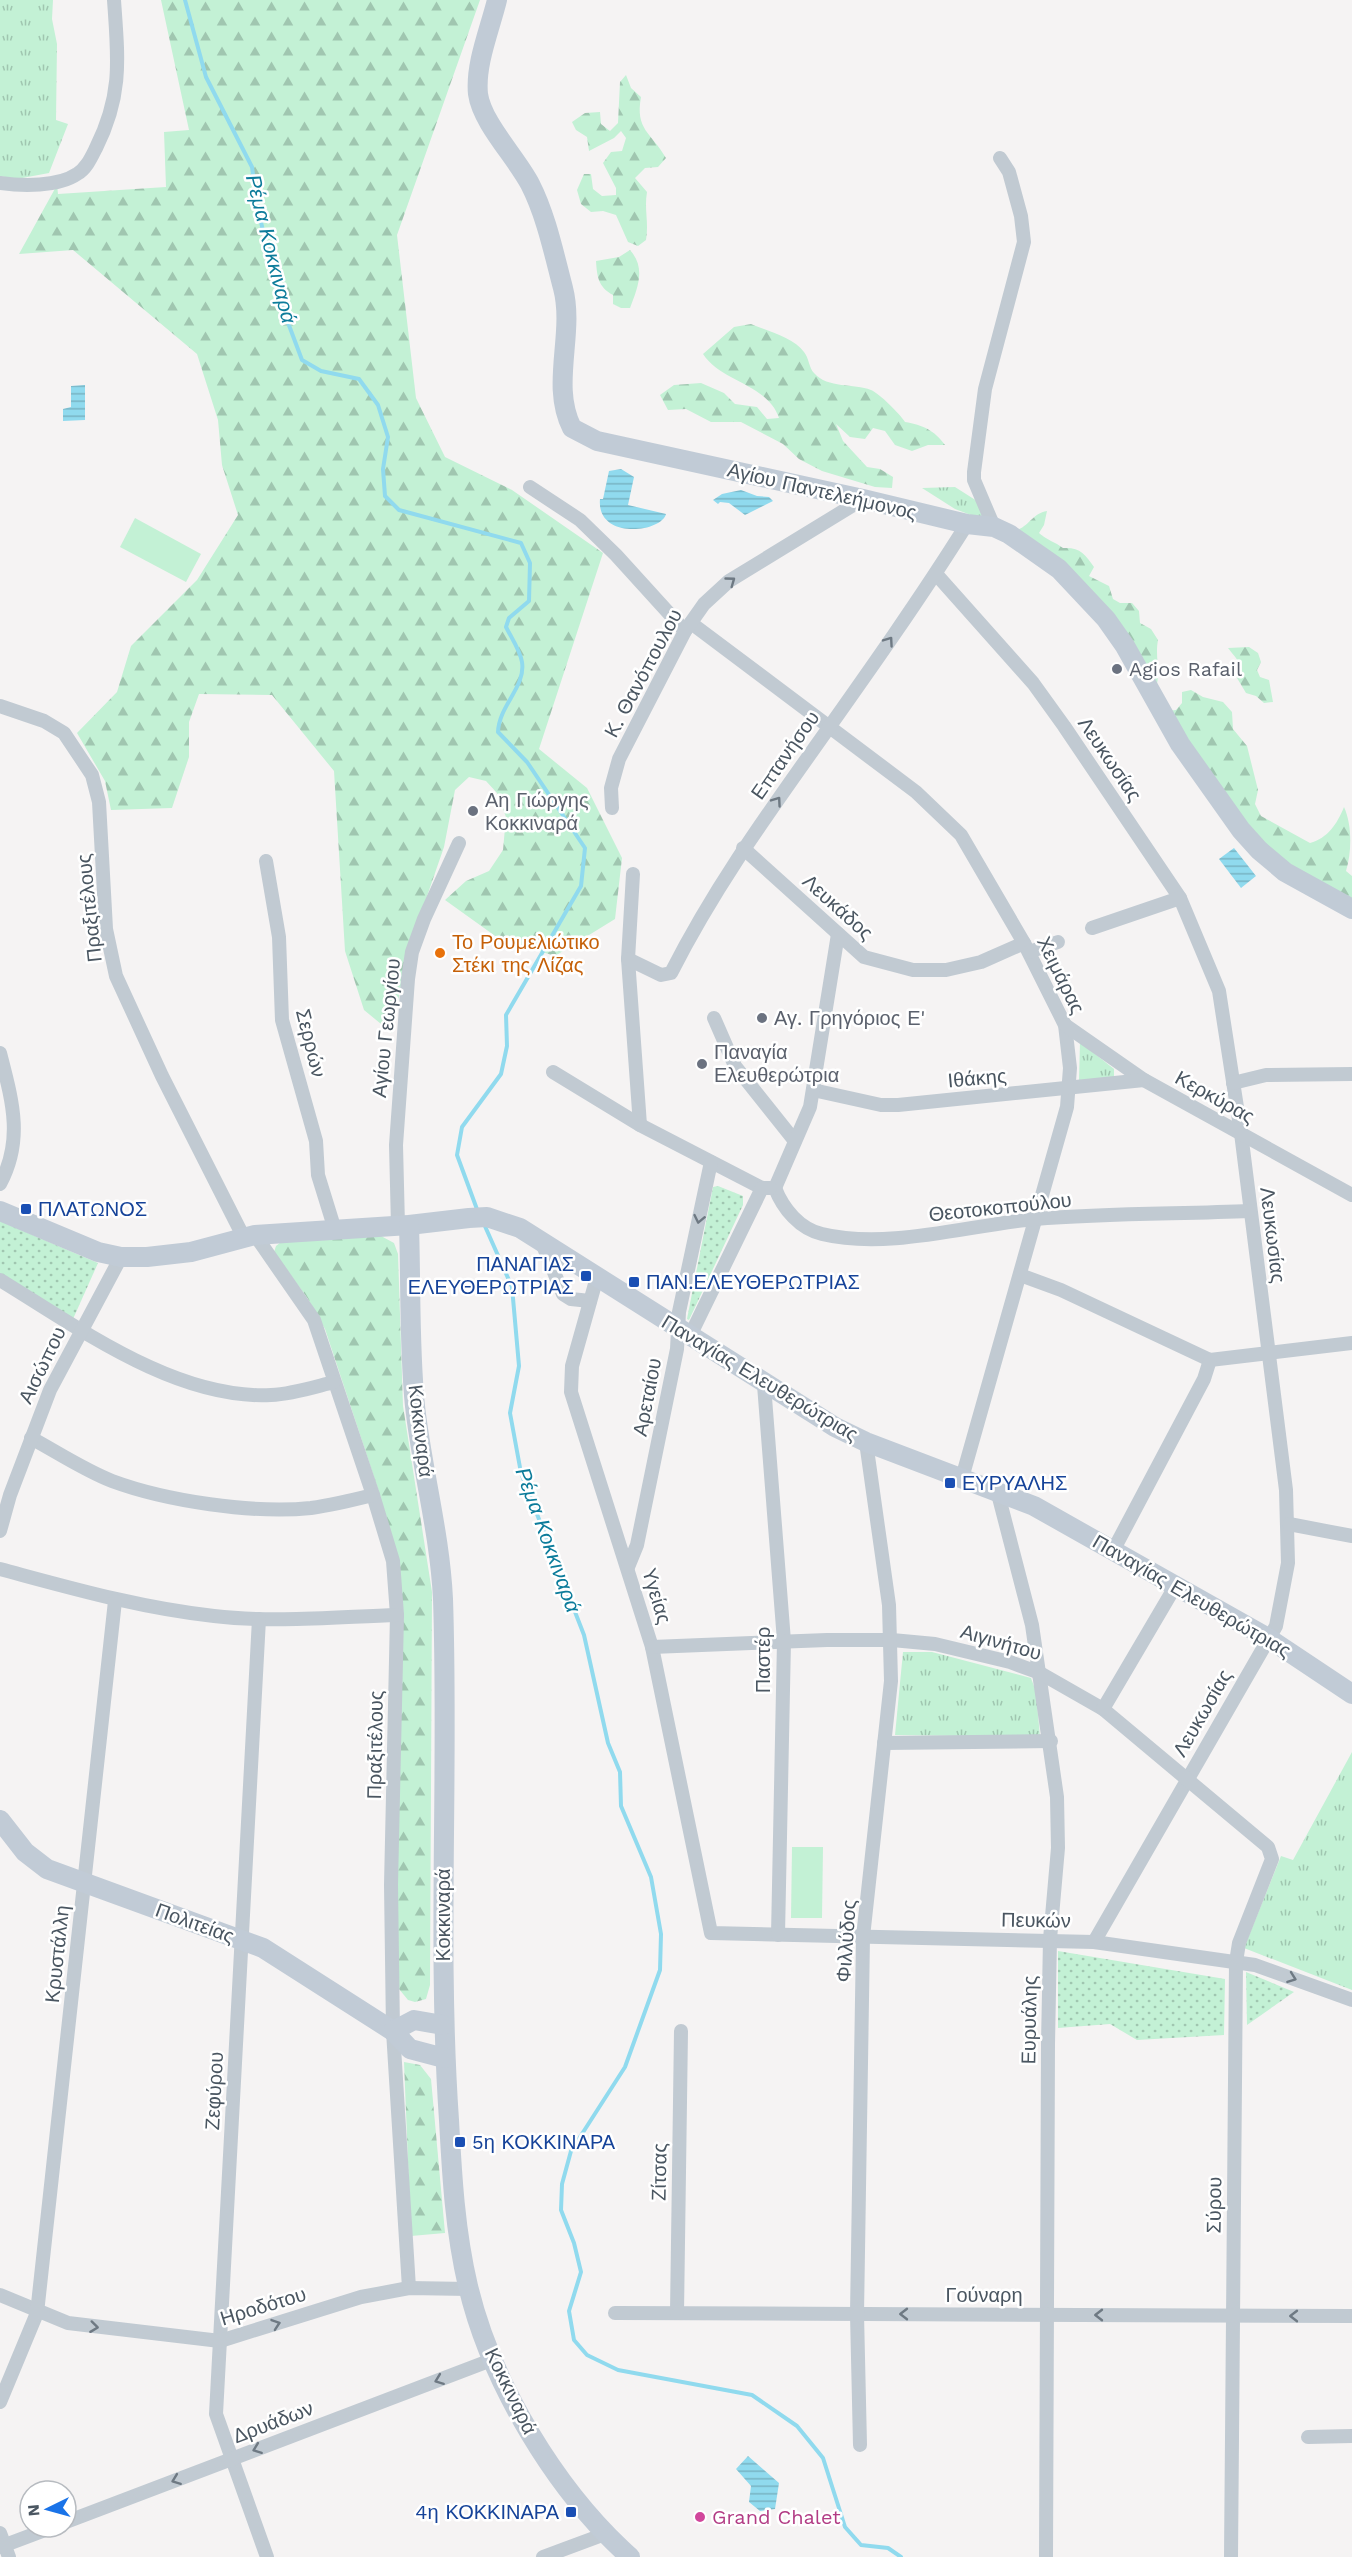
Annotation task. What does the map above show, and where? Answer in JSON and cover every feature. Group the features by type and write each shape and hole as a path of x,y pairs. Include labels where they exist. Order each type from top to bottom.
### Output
{"street":[{"path":"0,183 16,185 69,179 82,171 90,159 101,138 117,90 114,0"},
{"name":"Αγίου Παντελεήμονος","path":"497,0 479,75 478,96 483,111 530,185 540,210 564,291 566,312 564,406 572,428 597,441 967,524 994,527 1019,540 1059,569 1106,619 1125,646 1180,744 1241,830 1259,850 1285,872 1352,909"},
{"path":"994,527 974,480 974,472 985,389 1024,242 1021,216 1009,172 1000,158"},
{"name":"Χειμάρας","path":"530,487 580,520 688,627 831,725 916,792 961,835 1027,948 1065,1025 1069,1058 1068,1089 1058,1142 962,1478"},
{"name":"Κ. Θανόπουλου","path":"612,808 611,788 619,759 688,627 704,604 729,581 863,499"},
{"name":"Επτανήσου","path":"628,959 661,975 671,973 700,915 743,848 936,574 967,524"},
{"name":"Λευκωσίας","path":"936,574 1032,683 1180,898 1219,992 1241,1133 1289,1524 1284,1590 1276,1626 1094,1942"},
{"name":"Πραξιτέλους","path":"0,706 44,721 64,733 92,775 99,802 106,929 116,976 162,1076 249,1236 314,1320 393,1561 397,1615 391,1884 393,2031 409,2288"},
{"name":"Αγίου Γεωργίου","path":"404,1226 396,1145 408,979 412,952 424,919 459,843"},
{"name":"Λευκάδος","path":"743,848 864,957 913,970 928,971 981,962 1027,948 1058,942"},
{"name":"Σερρών","path":"266,861 279,938 282,1020 316,1141 318,1175 335,1230"},
{"path":"633,874 628,959 640,1125"},
{"path":"1092,928 1180,898"},
{"name":"Αρεταίου","path":"628,1567 637,1545 685,1332 769,1188 810,1107 838,934"},
{"path":"714,1018 735,1066 794,1140"},
{"name":"Κερκύρας","path":"1065,1025 1144,1080 1352,1195"},
{"path":"0,1053 13,1103 14,1144 10,1165 0,1184"},
{"path":"553,1072 640,1125 711,1162 769,1188"},
{"path":"1233,1083 1266,1075 1352,1074"},
{"name":"Ιθάκης","path":"813,1090 881,1105 898,1105 1144,1080"},
{"name":"Αρεταίου","path":"685,1332 680,1312 711,1162"},
{"name":"Θεοτοκοπούλου","path":"769,1188 790,1214 809,1229 823,1234 868,1239 1035,1219 1250,1211"},
{"name":"Παναγίας Ελευθερώτριας","path":"0,1211 98,1252 121,1257 147,1257 191,1252 249,1236 404,1226 469,1218 487,1217 502,1221 597,1277 835,1427 866,1442 1034,1506 1114,1549 1268,1638 1352,1694"},
{"name":"Κοκκιναρά","path":"404,1226 415,1404 443,1598 443,2025 454,2204 469,2289 494,2359 529,2432 566,2490 605,2534 630,2557"},
{"path":"542,1243 563,1294 570,1299 590,1301"},
{"name":"Αισώπου","path":"0,1531 31,1438 50,1390 121,1257"},
{"path":"1020,1275 1061,1290 1210,1360 1352,1343"},
{"name":"Υγείας","path":"597,1277 572,1366 571,1392 652,1647 711,1933"},
{"path":"0,1280 81,1329 174,1379 213,1391 271,1395 334,1382"},
{"path":"1114,1549 1204,1379 1210,1360"},
{"name":"Παστέρ","path":"765,1385 784,1641 778,1935"},
{"path":"31,1438 111,1480 196,1501 285,1509 310,1508 373,1495"},
{"name":"Φιλλύδος","path":"860,2445 857,2314 863,1937 891,1682 892,1640 866,1442"},
{"name":"Ευρυάλης","path":"996,1490 1032,1625 1058,1797 1059,1839 1050,1939 1046,2557"},
{"path":"1289,1524 1352,1536"},
{"path":"0,1569 115,1601 205,1615 259,1619 397,1615"},
{"path":"1103,1709 1176,1585"},
{"name":"Κρυστάλλη","path":"0,2402 37,2313 115,1601"},
{"name":"Ζεφύρου","path":"259,1619 216,2414 267,2557"},
{"name":"Αιγινήτου","path":"652,1647 784,1641 892,1640 935,1644 1010,1662 1040,1673 1103,1709 1268,1847 1272,1859"},
{"path":"884,1743 1051,1741"},
{"name":"Πολιτείας","path":"0,1820 9,1834 37,1863 62,1876 242,1939 286,1962 393,2031 410,2049 444,2058"},
{"name":"Σύρου","path":"1231,2557 1236,1962 1239,1943 1272,1859"},
{"name":"Πευκών","path":"711,1933 1050,1939 1094,1942 1255,1965 1352,2000"},
{"path":"393,2031 414,2020 443,2025"},
{"name":"Ζίτσας","path":"677,2313 681,2031"},
{"name":"Ηροδότου","path":"0,2295 37,2313 68,2323 220,2341 361,2297 409,2288 469,2289"},
{"name":"Γούναρη","path":"615,2313 1352,2316"},
{"name":"Δρυάδων","path":"78,2517 494,2359"},
{"path":"1308,2437 1352,2436"},
{"path":"543,2557 605,2534"},
{"path":"3,2546 21,2539"}],"green space":[{"path":"0,0 53,0 52,19 57,44 56,120 68,124 49,173 17,179 0,176"},
{"path":"161,0 480,0 397,235 416,398 445,457 512,490 603,553 539,749 587,788 622,858 615,919 555,956 498,938 445,900 466,881 489,871 503,850 506,817 497,793 486,781 469,777 455,790 444,847 407,954 392,1033 364,1010 345,951 334,771 272,695 199,694 189,722 189,757 172,808 111,810 105,781 77,733 117,692 131,646 197,580 238,515 222,465 218,420 197,354 73,250 19,254 57,185 58,194 166,187 164,132 189,130"},
{"path":"626,75 631,88 641,97 642,124 666,158 658,167 645,168 635,178 647,192 646,240 638,246 628,242 616,215 603,211 591,212 581,204 577,190 584,174 591,174 593,189 602,196 616,195 616,188 603,163 611,152 622,151 626,138 621,131 614,138 589,151 587,137 576,130 572,122 585,113 600,112 601,124 610,131 618,123 620,82"},
{"path":"630,250 638,264 639,278 630,308 621,308 613,304 613,295 601,285 596,261 619,257"},
{"path":"751,324 800,347 806,354 812,371 820,378 834,384 871,390 889,404 905,422 928,429 945,445 928,445 912,451 895,445 885,431 873,428 865,439 850,437 836,424 843,441 867,467 880,469 893,477 892,488 875,487 822,471 799,459 783,444 741,422 711,422 686,409 668,410 660,395 674,385 701,383 724,393 735,404 757,407 767,419 779,418 765,398 721,371 703,354 734,327"},
{"path":"955,487 977,501 984,520 955,509 922,488"},
{"path":"1047,511 1044,525 1039,533 1063,548 1078,550 1085,555 1094,567 1089,576 1109,586 1113,599 1120,603 1132,603 1139,611 1140,623 1151,629 1158,640 1157,684 1013,531"},
{"path":"135,518 201,554 186,582 120,547"},
{"path":"1249,647 1258,653 1261,662 1257,670 1260,677 1269,680 1273,702 1264,703 1256,696 1246,693 1237,678 1239,665 1228,648"},
{"path":"1191,690 1203,697 1223,702 1232,712 1233,729 1247,746 1258,790 1255,804 1261,816 1310,843 1322,838 1331,830 1344,807 1350,830 1346,871 1352,876 1352,905 1312,883 1250,832 1167,711 1176,710 1182,703 1182,692"},
{"path":"1080,1042 1114,1069 1114,1077 1079,1081"},
{"path":"718,1186 743,1196 743,1205 689,1320 687,1319 713,1187"},
{"path":"0,1221 98,1263 73,1319 0,1275"},
{"path":"381,1236 394,1243 398,1254 403,1406 432,1592 430,1985 426,1999 415,2002 408,2000 399,1989 396,1886 403,1621 380,1495 325,1329 308,1299 274,1252 276,1246 281,1242"},
{"path":"903,1652 932,1652 1031,1678 1036,1692 1040,1737 895,1735"},
{"path":"1352,1752 1352,1990 1244,1948 1281,1856 1293,1860"},
{"path":"792,1847 823,1847 822,1918 791,1918"},
{"path":"1058,1951 1225,1979 1224,2035 1137,2040 1110,2024 1058,2028"},
{"path":"1246,1972 1294,1992 1247,2025"},
{"path":"404,2062 420,2065 431,2079 445,2233 411,2236"}],"water":[{"path":"85,385 85,420 63,421 63,409 71,407 71,386"},
{"path":"621,469 634,477 628,505 666,514 662,520 653,525 630,529 618,527 608,521 601,512 600,499 603,499 609,471"},
{"path":"741,490 757,496 769,497 773,501 745,515 729,503 720,502 718,504 713,500 722,494"},
{"path":"1234,848 1256,876 1241,888 1219,859"},
{"path":"748,2456 779,2483 775,2509 760,2511 749,2502 751,2486 736,2469"}],"waterway":[{"name":"Ρέμα Κοκκιναρά","path":"185,0 206,77 252,167 258,210 281,304 302,360 321,371 359,379 378,405 388,437 383,469 385,496 399,510 521,543 530,563 529,601 509,618 506,627 519,653 522,671 520,680 499,722 498,732 527,762 585,848 581,886 506,1015 507,1046 501,1074 462,1127 457,1155 478,1212"},
{"name":"Ρέμα Κοκκιναρά","path":"484,1224 512,1287 519,1366 510,1413 521,1473 584,1635 608,1743 620,1772 621,1806 651,1877 661,1934 660,1970 625,2067 571,2151 562,2184 561,2210 574,2243 581,2272 569,2311 574,2340 587,2355 618,2370 752,2395 797,2426 823,2458 845,2527 861,2545 888,2548 901,2557"}],"place":[{"name":"Agios Rafail","path":"1117,669"},
{"name":"Αη Γιώργης Κοκκιναρά","path":"473,811"},
{"name":"Το Ρουμελιώτικο Στέκι της Λίζας","path":"440,953"},
{"name":"Αγ. Γρηγόριος Ε'","path":"762,1018"},
{"name":"Παναγία Ελευθερώτρια","path":"702,1064"},
{"name":"ΠΛΑΤΩΝΟΣ","path":"26,1209"},
{"name":"ΠΑΝΑΓΙΑΣ ΕΛΕΥΘΕΡΩΤΡΙΑΣ","path":"586,1276"},
{"name":"ΠΑΝ.ΕΛΕΥΘΕΡΩΤΡΙΑΣ","path":"634,1282"},
{"name":"ΕΥΡΥΑΛΗΣ","path":"950,1483"},
{"name":"5η ΚΟΚΚΙΝΑΡΑ","path":"460,2142"},
{"name":"4η ΚΟΚΚΙΝΑΡΑ","path":"571,2512"},
{"name":"Grand Chalet","path":"700,2517"}]}
